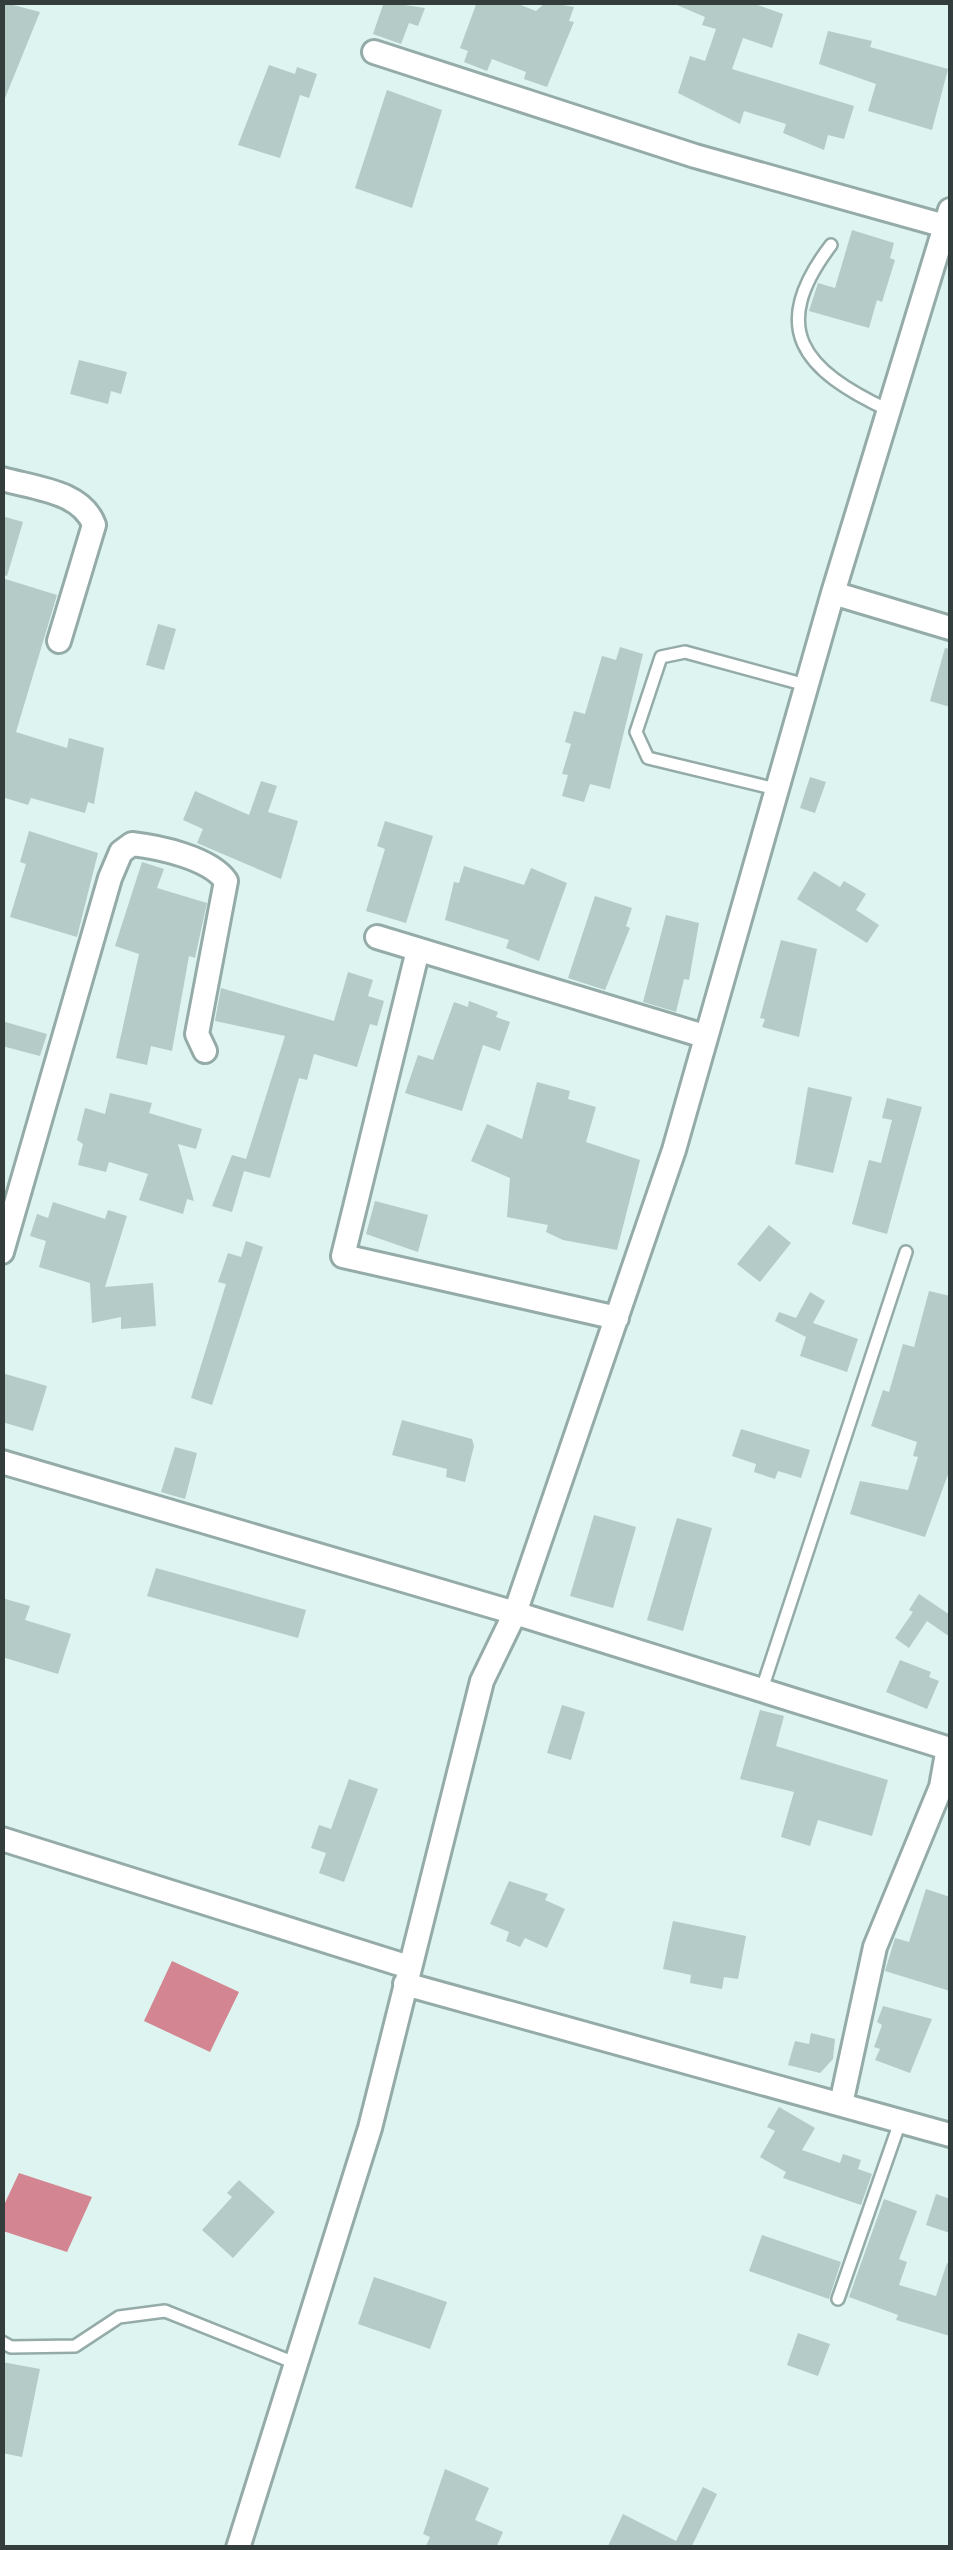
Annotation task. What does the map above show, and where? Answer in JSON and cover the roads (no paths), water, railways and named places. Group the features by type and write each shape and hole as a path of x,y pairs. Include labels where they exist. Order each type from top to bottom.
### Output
{"street":[{"path":"238,2548 370,2128 482,1681 515,1612 674,1150 833,593 948,218 695,156 374,52"},
{"path":"2,478 74,500 90,513 94,525 59,641"},
{"path":"833,593 950,628"},
{"path":"2,1252 110,878 122,852 132,844 152,846 219,870 226,881 196,1034 205,1051"},
{"path":"377,937 704,1036"},
{"path":"418,950 343,1256 616,1318"},
{"path":"2,1462 515,1612 949,1749 941,1787 875,1946 841,2104"},
{"path":"2,1839 407,1976 950,2135"}],"lane":[{"path":"830,245 808,275 796,314 798,332 828,376 888,410"},
{"path":"776,789 648,758 636,732 661,657 685,652 806,686"},
{"path":"762,1688 906,1252"},
{"path":"838,2300 900,2122"},
{"path":"2,2342 11,2347 74,2346 119,2317 165,2311 295,2364"}]}
